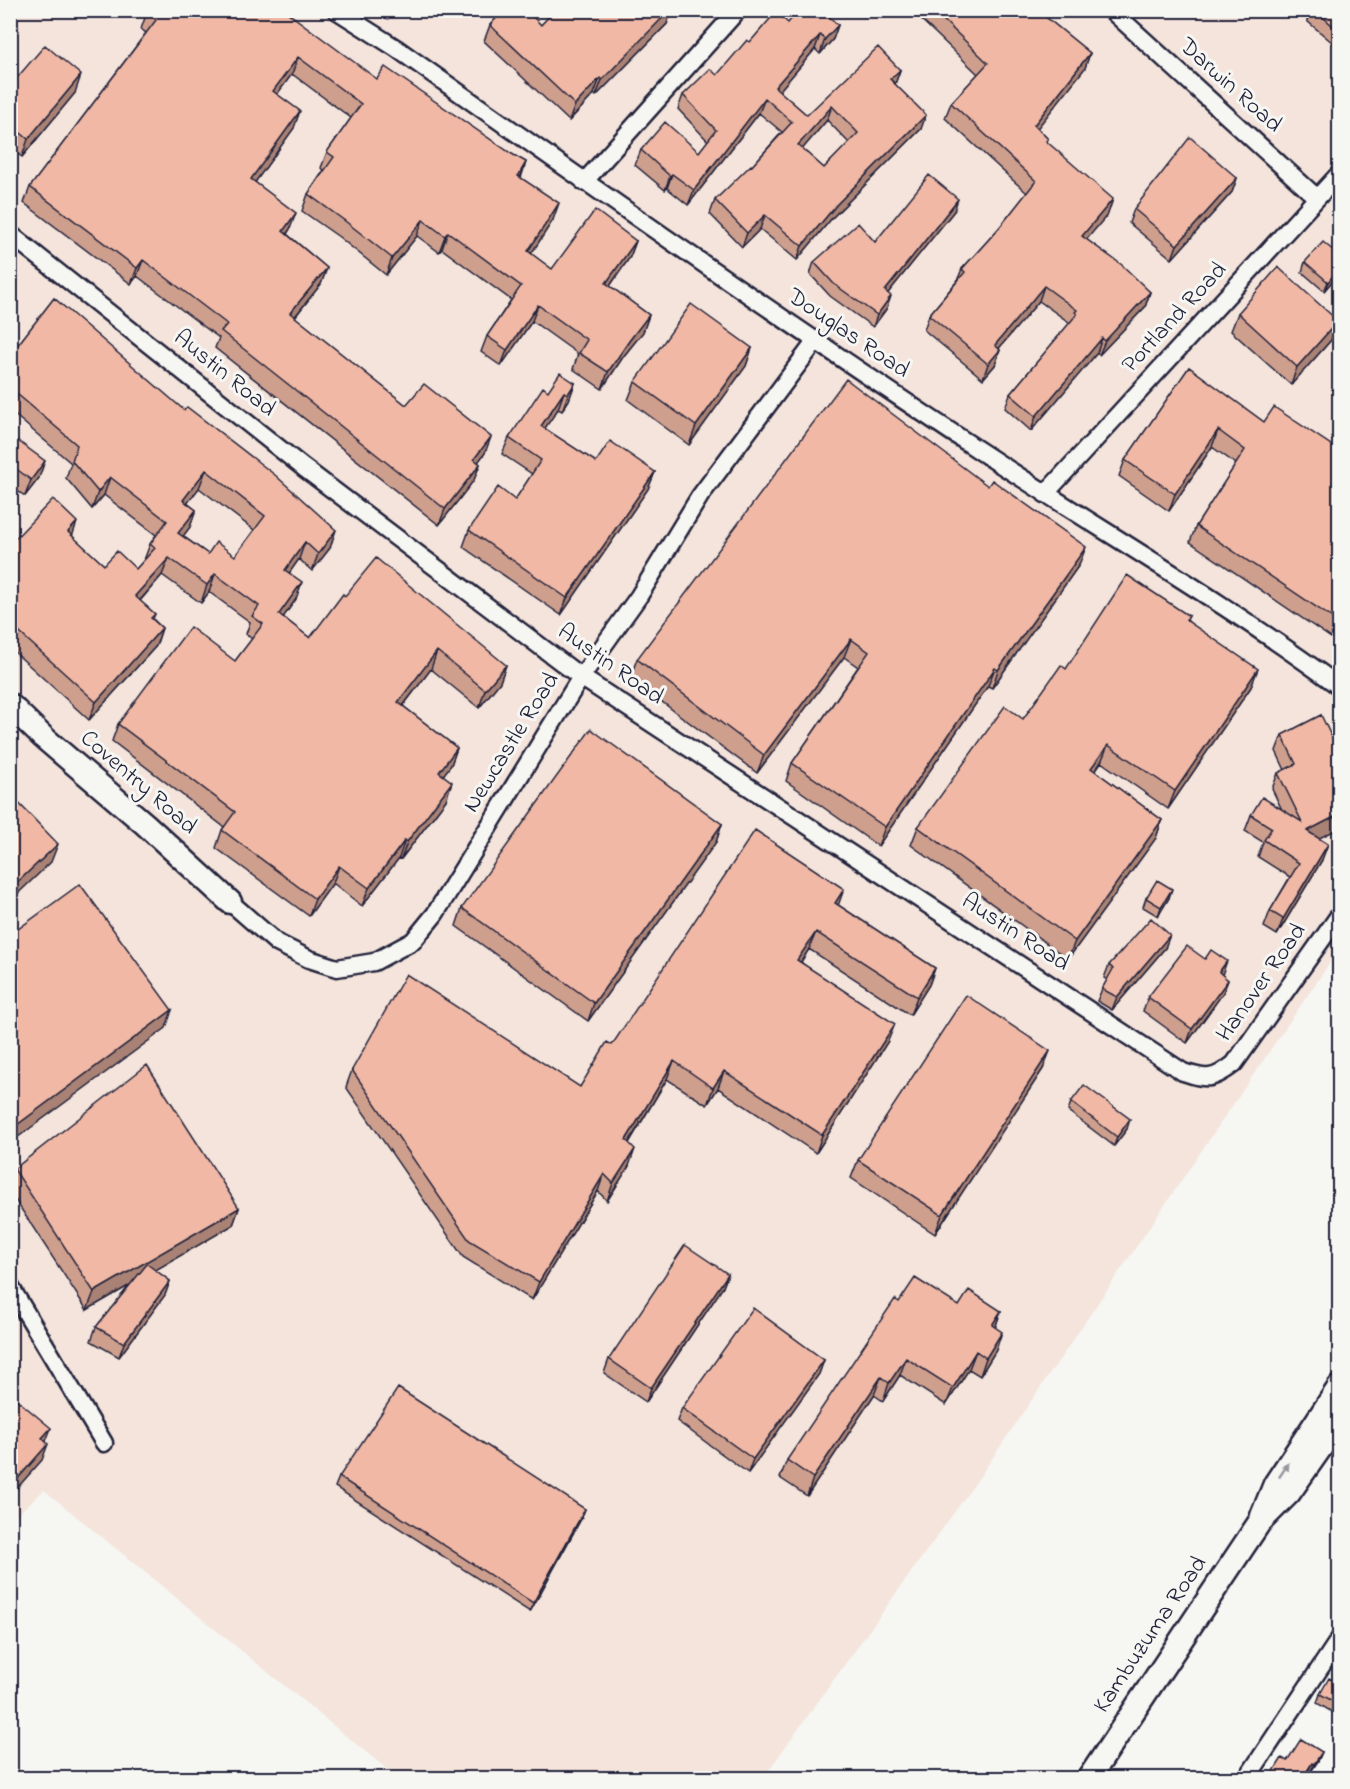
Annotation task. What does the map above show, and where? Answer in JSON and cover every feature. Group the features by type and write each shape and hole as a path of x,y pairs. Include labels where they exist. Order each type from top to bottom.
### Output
{"main road":[{"name":"Coventry Road","path":"10,705 43,737 145,824 230,902"},
{"name":"Kambuzuma Road","path":"1089,1779 1259,1523 1275,1484 1340,1386"},
{"name":"Kambuzuma Road","path":"1259,1523 1289,1493 1340,1420"}],"street":[{"name":"Douglas Road","path":"336,10 396,48 815,342 1045,494 1286,647 1340,687"},
{"path":"584,182 738,10"},
{"name":"Darwin Road","path":"1111,10 1317,198"},
{"name":"Portland Road","path":"1045,494 1340,173"},
{"name":"Austin Road","path":"10,234 304,468 581,677 1183,1072 1202,1078 1219,1075"},
{"name":"Newcastle Road","path":"230,902 277,942 309,959 337,968 374,962 413,941 435,914 581,677 639,596 700,496 815,342"},
{"name":"Hanover Road","path":"1219,1075 1234,1064 1248,1047 1340,914"},
{"path":"10,1286 104,1443"},
{"path":"1247,1779 1340,1638"}],"shaded area":[{"path":"11,11 1339,11 1339,949 976,1482 763,1778 398,1778 44,1490 11,1520"}],"building":[{"path":"148,10 284,10 377,79 385,67 526,162 518,176 559,203 528,251 552,269 595,210 636,241 606,283 649,315 608,372 579,353 587,340 538,305 507,350 487,336 521,286 448,232 445,236 423,220 392,258 308,194 334,157 327,152 361,104 298,57 273,91 300,111 251,179 296,213 283,231 327,268 290,313 406,405 424,384 491,437 474,459 480,464 445,509 221,331 227,324 143,260 137,268 30,187 156,20 147,12"},
{"path":"504,10 526,10 541,25 555,10 670,10 575,105 490,25"},
{"path":"799,10 822,10 838,25 825,39 820,35 775,87 807,115 878,47 900,70 890,79 926,115 837,204 802,246 765,215 747,233 715,200 752,166 792,122 765,98 694,190 672,174 670,176 641,150 665,122 699,152 716,130 683,95 710,69 717,75 747,40 750,42 776,12 788,23","holes":["832,106 858,133 824,168 798,145"]},
{"path":"933,10 1037,10 1090,53 1034,125 1048,139 1046,141 1113,199 1082,236 1122,265 1150,292 1105,341 1102,338 1036,416 1010,394 1077,314 1075,312 1077,310 1044,286 995,345 1000,350 988,364 929,315 965,272 962,269 999,228 1036,181 951,103 988,63"},
{"path":"1315,10 1340,10 1340,32"},
{"path":"45,45 81,75 28,139 10,124 10,86"},
{"path":"1190,137 1237,178 1177,245 1134,209"},
{"path":"929,175 958,199 885,291 891,296 877,315 834,284 814,262 858,223 875,242"},
{"path":"1323,242 1340,256 1340,267 1328,282 1305,262"},
{"path":"1278,267 1338,321 1297,367 1238,313"},
{"path":"10,279 17,284 10,291"},
{"path":"54,298 184,410 187,407 275,475 336,530 318,554 305,542 285,570 302,582 279,614 310,638 343,594 345,596 376,558 506,665 485,690 437,651 398,702 457,748 439,772 452,782 369,888 339,866 315,899 222,830 235,812 118,724 190,627 235,661 263,624 252,616 259,606 215,574 207,585 169,558 135,596 155,614 151,618 162,628 96,702 10,624 10,544 53,499 77,522 68,532 104,565 117,551 136,569 155,548 150,544 167,521 110,477 98,492 72,461 77,445 10,388 10,355","holes":["206,470 265,516 235,556 216,542 208,554 178,533 196,510 183,500"]},
{"path":"691,304 752,348 696,426 635,382"},
{"path":"1189,367 1264,422 1274,407 1340,451 1340,623 1196,526 1245,450 1218,430 1175,494 1125,460"},
{"path":"560,373 575,383 568,394 564,392 541,426 596,462 610,441 655,472 567,598 469,530 498,487 515,500 541,460 509,438 543,387 548,391"},
{"path":"846,379 988,486 992,480 1086,547 998,670 995,668 885,827 792,763 869,652 851,639 764,755 637,659"},
{"path":"10,435 45,461 31,480 10,464"},
{"path":"1127,575 1189,616 1186,620 1258,669 1175,791 1108,745 1091,768 1162,820 1075,941 918,827 1005,706 1023,719 1061,665 1066,669"},
{"path":"1321,715 1336,746 1340,745 1340,814 1307,831 1328,844 1283,919 1270,911 1299,863 1264,840 1272,828 1251,815 1262,797 1302,822 1278,773 1296,764 1282,735"},
{"path":"591,729 722,824 594,1003 462,908"},
{"path":"10,794 58,844 10,889"},
{"path":"755,830 844,889 835,903 935,968 917,997 816,932 797,960 895,1024 822,1135 724,1071 713,1088 674,1061 626,1140 635,1149 613,1183 604,1174 539,1282 469,1240 352,1070 406,974 580,1087 607,1042 612,1045"},
{"path":"1157,880 1172,889 1161,907 1146,898"},
{"path":"80,884 172,1010 10,1130 10,935"},
{"path":"1151,918 1170,935 1117,997 1102,989 1113,969 1109,965"},
{"path":"1187,946 1205,959 1211,950 1227,961 1219,972 1228,980 1192,1029 1148,997"},
{"path":"966,995 1050,1051 942,1215 858,1160"},
{"path":"147,1065 239,1208 94,1292 14,1169"},
{"path":"1084,1085 1130,1119 1117,1137 1071,1102"},
{"path":"685,1245 728,1274 651,1388 609,1359"},
{"path":"147,1264 170,1281 124,1343 96,1327"},
{"path":"915,1278 959,1306 969,1290 1001,1311 992,1325 1002,1332 986,1358 976,1351 953,1388 906,1358 889,1383 881,1377 813,1478 787,1460 895,1299 899,1302"},
{"path":"753,1308 824,1360 753,1459 682,1408"},
{"path":"398,1388 585,1509 533,1603 339,1477"},
{"path":"10,1394 51,1428 42,1438 48,1444 12,1485 10,1484"},
{"path":"1329,1678 1340,1684 1340,1705 1320,1694"},
{"path":"1301,1739 1322,1752 1302,1779 1269,1779 1282,1758 1287,1761"}]}
